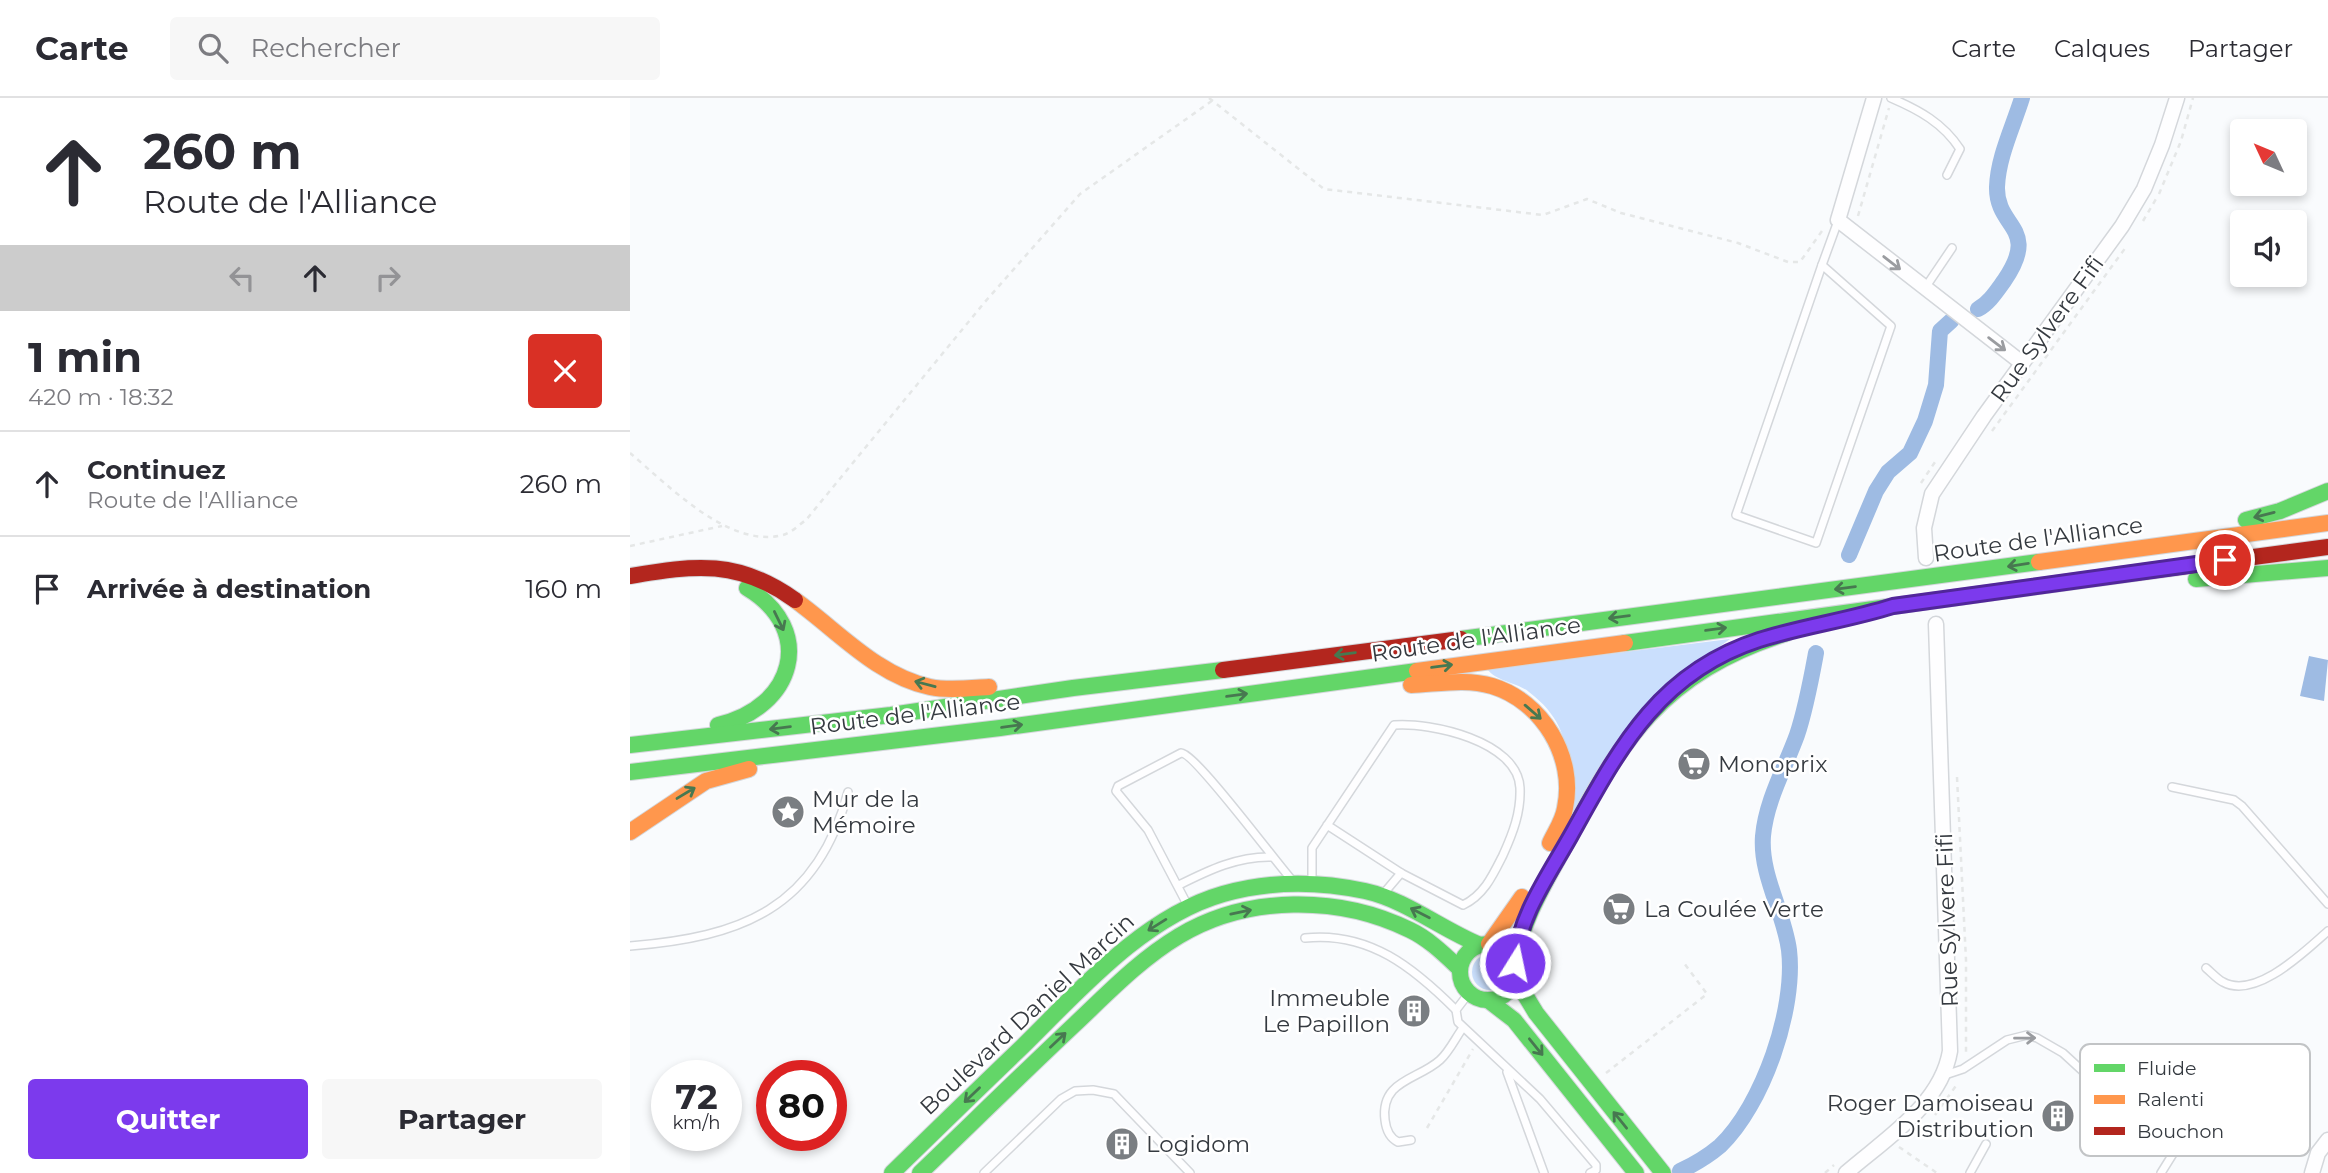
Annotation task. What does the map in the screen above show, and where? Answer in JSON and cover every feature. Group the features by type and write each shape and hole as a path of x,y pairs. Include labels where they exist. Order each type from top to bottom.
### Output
{"main road":[{"path":"2086,554 2132,536 2269,514 2328,492"},
{"name":"Route de l'Alliance","path":"630,744 891,715 1073,688 1937,578 2086,554 2328,523"},
{"name":"Route de l'Alliance","path":"630,772 1000,728 2328,547"},
{"path":"2083,579 2150,583 2328,568"},
{"path":"630,576 679,569 733,569 776,589 887,668 928,687 989,687 1203,663 1236,662 1261,666"},
{"path":"630,589 713,578 752,590 773,608 780,621 788,649 784,677 778,691 759,709 730,723 630,744"},
{"path":"1663,1173 1536,1013 1516,980 1515,963 1522,925 1623,745 1660,700 1698,670 1759,640 1856,618 1893,606"},
{"path":"1302,686 1351,688 1470,682 1493,686 1525,704 1550,730 1566,778 1565,809 1519,903 1484,945 1469,952 1460,969 1462,982 1469,993 1488,1000 1514,1020 1636,1173"},
{"path":"630,832 706,781 846,745"},
{"name":"Boulevard Daniel Marcin","path":"892,1173 1119,953 1145,932 1188,907 1245,887 1294,883 1339,886 1382,896 1406,905 1484,945"},
{"name":"Boulevard Daniel Marcin","path":"920,1173 1136,966 1176,938 1208,922 1270,907 1294,905 1339,908 1409,929 1430,942 1460,969"},
{"path":"1484,945 1507,951 1515,963"},
{"path":"1488,1000 1505,995 1516,980"}],"street":[{"path":"1874,98 1838,220 2022,363"},
{"name":"Rue Sylvere Fifi","path":"1926,558 1924,528 1932,494 2128,216 2162,145 2176,98"},
{"name":"Rue Sylvere Fifi","path":"1936,624 1951,1014 1950,1051 1945,1075"},
{"path":"1843,1167 1912,1116 1945,1075"},
{"path":"2312,1173 2318,1153 2328,1140"}],"lane":[{"path":"1892,98 1925,113 1952,137 1959,149 1947,175"},
{"path":"1822,265 1891,326 1816,543 1736,515 1822,265 1838,220"},
{"path":"1925,288 1952,248"},
{"path":"1312,884 1312,848 1327,825 1394,725 1410,723 1453,731 1492,749 1514,768 1520,786 1516,827 1490,882 1463,905 1401,873 1327,825"},
{"path":"1188,907 1149,831 1116,791 1118,786 1181,753 1189,755 1214,781 1225,801 1294,883"},
{"path":"2172,787 2234,800 2242,806 2328,904"},
{"path":"630,946 662,944 734,929 783,903 825,850 848,792"},
{"path":"1179,885 1225,864 1254,856 1272,858"},
{"path":"1382,896 1401,873"},
{"path":"2206,968 2224,984 2251,986 2275,973 2328,931"},
{"path":"1305,938 1330,935 1355,940 1379,951 1415,970 1457,1010"},
{"path":"1469,993 1457,1010 1458,1023 1462,1029 1541,1099 1596,1165 1595,1170 1590,1173"},
{"path":"1410,1140 1398,1142 1386,1126 1384,1116 1389,1095 1398,1083 1439,1060 1462,1029"},
{"path":"1945,1075 1963,1069 2007,1040 2027,1035 2063,1053 2080,1069"},
{"path":"1507,1071 1544,1173"},
{"path":"984,1173 1061,1099 1075,1091 1093,1090 1114,1094 1190,1173"},
{"path":"1970,1173 1986,1144"},
{"path":"2161,1173 2172,1156"}],"path":[{"path":"630,453 722,526 757,535 784,535 806,520 984,303 1080,194 1216,98"},
{"path":"1858,223 1860,205 1892,98"},
{"path":"1211,100 1324,189 1543,215 1587,199 1621,213 1738,243 1788,262 1800,262 1823,230 1838,220"},
{"path":"631,546 722,526"},
{"path":"1602,1077 1707,993 1684,964"},
{"path":"1427,1128 1477,1042"},
{"path":"1899,1147 1937,1173"},
{"path":"1825,1173 1843,1167"}],"shaded area":[{"path":"1730,639 1680,676 1572,815 1566,747 1554,719 1544,705 1529,692 1496,677 1487,669"},
{"path":"2309,656 2328,660 2324,701 2300,696"},
{"path":"1490,954 1503,959 1508,972 1503,985 1490,990 1477,985 1472,972 1477,959"}],"waterway":[{"path":"1978,309 2004,281 2018,249 2018,239 2003,212 1997,187 2003,153 2022,98"},
{"path":"1849,555 1876,491 1888,472 1910,453 1925,421 1936,385 1940,331 1951,321"},
{"path":"1680,1171 1715,1150 1736,1128 1763,1082 1782,1027 1790,974 1789,950 1765,865 1763,836 1772,797 1800,725 1816,653"}],"traffic: fast":[{"path":"2246,520 2280,511 2328,491"},
{"path":"1461,639 2039,562"},
{"path":"2196,579 2328,568"},
{"path":"1625,643 2134,573"},
{"path":"718,725 744,716 764,702 779,685 787,666 789,645 783,625 769,605 747,588"},
{"path":"1515,963 1527,919 1583,811 1604,775 1649,715 1676,690 1707,668 1744,649 1787,633"},
{"path":"630,745 891,715 1073,688 1223,670"},
{"path":"630,772 1000,728 1417,671"},
{"path":"892,1173 1114,958 1166,920 1194,905 1223,894 1258,887 1312,884 1347,888 1395,901 1480,945"},
{"path":"920,1173 1124,978 1164,945 1206,923 1234,913 1293,904 1354,910 1410,930 1460,969"},
{"path":"1483,944 1493,944 1508,952 1514,961 1516,972 1514,983 1508,992 1493,1000 1483,1000 1465,988 1460,977 1460,967 1472,949 1483,944"},
{"path":"1516,980 1536,1013 1663,1173"},
{"path":"1488,1000 1514,1020 1636,1173"}],"traffic: slow":[{"path":"2039,562 2328,523"},
{"path":"795,600 858,651 892,673 930,687 989,687"},
{"path":"1417,671 1625,643"},
{"path":"1411,685 1462,682 1492,686 1510,693 1540,718 1560,751 1567,789 1564,813 1550,843"},
{"path":"630,832 706,781 749,769"},
{"path":"1489,944 1522,897"}],"traffic: jam":[{"path":"2134,573 2328,547"},
{"path":"630,576 675,569 716,568 754,577 795,600"},
{"path":"1223,670 1461,639"}],"place":[{"name":"Monoprix","path":"1694,764"},
{"name":"Mur de la Mémoire","path":"788,812"},
{"name":"La Coulée Verte","path":"1619,909"},
{"name":"Immeuble Le Papillon","path":"1414,1011"},
{"name":"Roger Damoiseau Distribution","path":"2058,1116"},
{"name":"Logidom","path":"1122,1144"}],"route":[{"path":"1515,963 1522,925 1600,783 1634,728 1660,700 1698,670 1727,653 1759,640 1856,618 1893,606 2225,560"}]}
